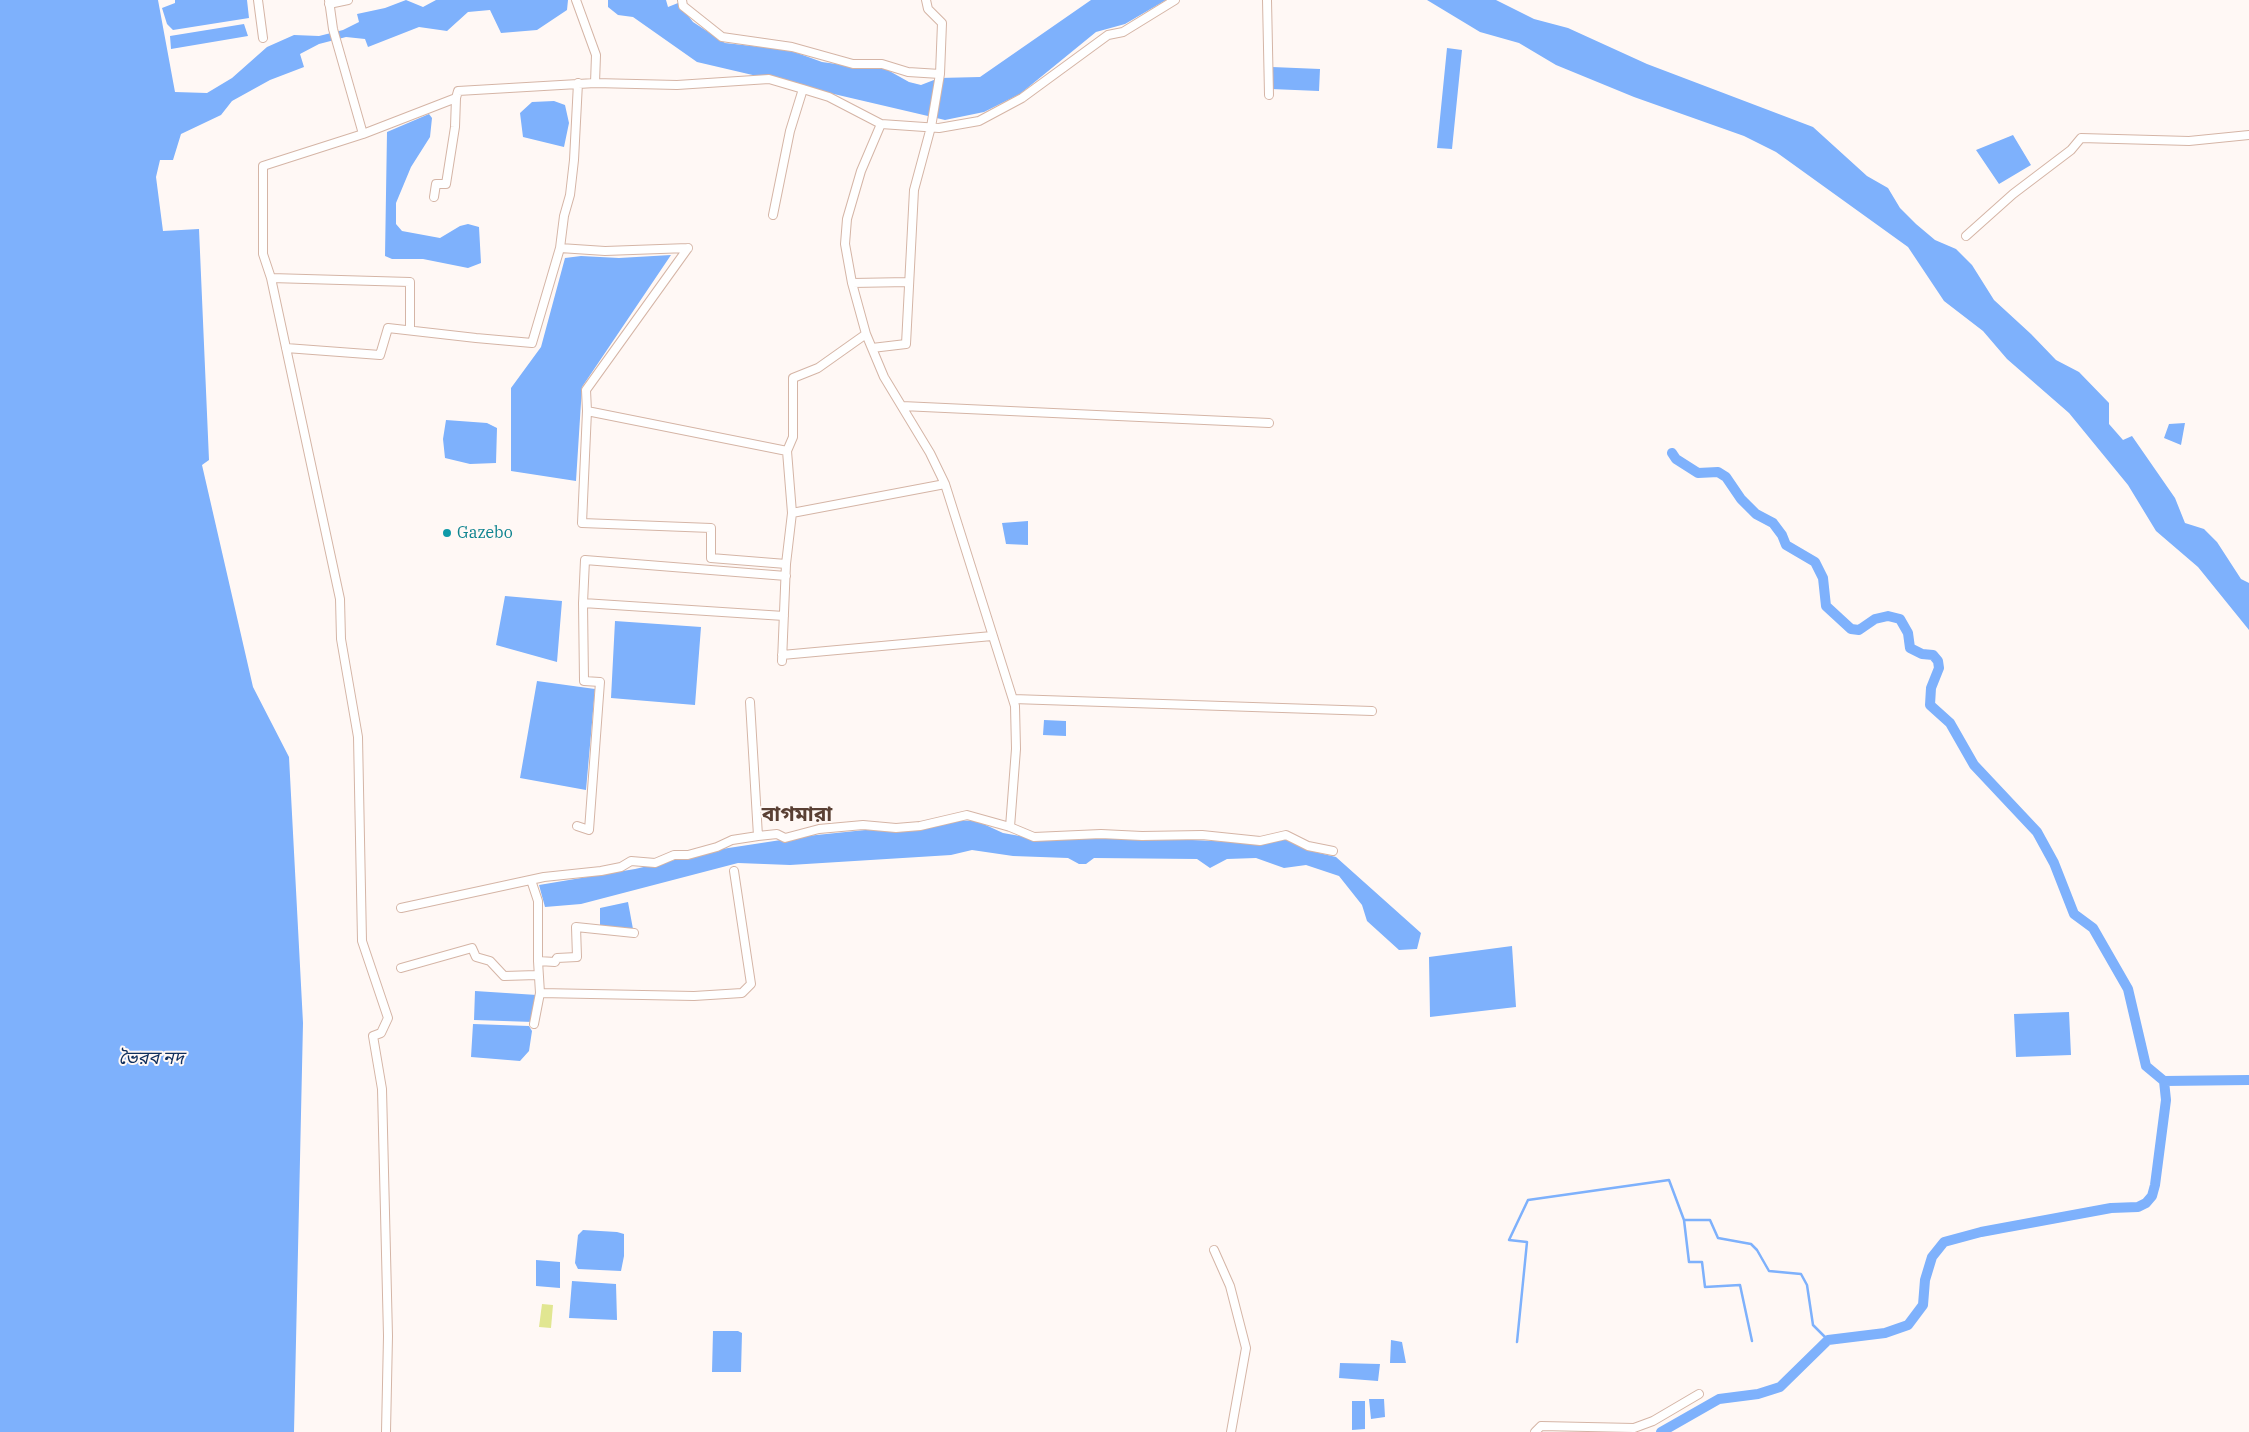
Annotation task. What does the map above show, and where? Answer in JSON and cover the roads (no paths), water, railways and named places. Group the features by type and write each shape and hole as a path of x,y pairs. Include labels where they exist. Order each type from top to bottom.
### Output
{"street":[{"path":"258,0 263,38"},
{"path":"348,0 329,2 332,29 363,134"},
{"path":"576,0 596,55 595,83"},
{"path":"682,0 683,6 722,37 792,47 853,64 882,64 908,72 940,76"},
{"path":"872,348 906,344 914,190 931,124 940,76 942,23 928,9 926,0"},
{"path":"434,197 436,184 446,184 455,128 458,91 578,83 677,84 769,79 829,97 881,124 931,124 957,127 979,122 1022,98 1108,35 1123,32 1175,0"},
{"path":"1267,0 1269,94"},
{"path":"286,348 380,354 388,328 532,342 560,248 564,216 574,172 578,83"},
{"path":"773,215 790,131 803,89"},
{"path":"386,1432 388,1336 382,1089 373,1036 381,1033 388,1018 362,941 358,737 341,638 340,599 271,278 263,254 263,166 363,134 456,98"},
{"path":"881,124 861,170 847,219 845,244 852,282 866,334 884,377 945,484 1015,706 1016,749 1010,827"},
{"path":"1966,236 2013,194 2071,150 2082,138 2189,140 2249,135"},
{"path":"560,248 605,251 688,248 586,390 587,411 582,523 711,528 711,558 786,564"},
{"path":"271,278 410,282 410,330"},
{"path":"852,282 909,282"},
{"path":"866,334 818,368 793,378 793,437 787,451 792,513 786,564 782,658 992,636"},
{"path":"902,406 1269,423"},
{"path":"587,411 787,451"},
{"path":"792,513 945,484"},
{"path":"577,826 589,830 600,682 584,681 585,560 786,576"},
{"path":"584,603 784,616"},
{"path":"1013,699 1372,711"},
{"path":"750,702 758,836"},
{"path":"401,908 544,877 621,867 631,861 655,863 674,855 688,855 717,847 732,840 777,834 785,838 820,829 863,825 896,828 967,816 1010,827 1034,837 1101,834 1142,836 1202,835 1260,841 1286,835 1308,846 1333,851"},
{"path":"540,993 694,996 742,994 751,984 734,870"},
{"path":"531,880 538,901 537,975 540,993 534,1024"},
{"path":"538,961 555,962 556,958 577,956 576,927 634,933"},
{"path":"401,968 472,948 476,957 490,961 504,976 537,975"},
{"path":"1214,1250 1230,1286 1246,1348 1231,1432"},
{"path":"1535,1432 1541,1426 1634,1428 1653,1421 1699,1394"}],"water":[{"name":"ভৈরব নদ","path":"0,0 158,0 175,92 207,93 232,78 267,47 294,35 319,36 343,30 359,22 357,14 385,8 406,0 423,7 436,0 568,0 567,10 537,30 501,33 490,10 468,12 447,31 419,27 368,47 365,39 346,37 319,44 300,54 304,67 270,80 232,101 221,115 181,134 173,160 160,160 156,177 163,231 199,229 209,460 202,465 253,687 289,757 303,1023 294,1432 0,1432"},
{"path":"175,0 247,0 249,18 173,30 167,24 162,8 175,3"},
{"path":"608,0 666,0 668,7 678,3 693,22 725,43 789,50 822,62 872,69 884,68 909,82 921,85 939,78 980,77 1091,0 1166,0 1125,24 1096,32 1020,94 984,112 945,120 697,62 633,17 618,15 608,7"},
{"path":"1427,0 1496,0 1534,19 1568,28 1647,64 1813,127 1867,176 1888,188 1900,208 1916,224 1935,240 1956,249 1972,265 1994,300 2056,360 2079,372 2109,403 2109,424 2123,440 2132,436 2175,498 2185,523 2204,529 2217,542 2241,579 2249,583 2249,630 2198,567 2156,531 2128,485 2069,413 2007,359 1983,331 1944,301 1908,247 1776,152 1744,136 1634,97 1556,65 1519,43 1480,32"},
{"path":"244,24 248,36 171,49 170,36"},
{"path":"1447,48 1462,50 1452,149 1437,148"},
{"path":"1272,67 1320,69 1319,91 1271,89"},
{"path":"554,101 565,105 569,123 564,147 523,137 520,113 532,102"},
{"path":"429,114 432,118 430,137 411,167 396,203 396,224 402,231 440,238 460,226 468,224 479,227 481,263 468,268 423,259 392,259 385,256 387,132"},
{"path":"2013,135 2031,165 1999,184 1976,150"},
{"path":"671,255 582,387 576,481 511,471 511,388 541,347 565,258 581,256 619,258"},
{"path":"446,420 487,423 497,428 496,463 470,464 445,458 443,439"},
{"path":"2185,423 2181,445 2164,438 2169,424"},
{"path":"1028,521 1028,545 1006,544 1002,523"},
{"path":"505,596 562,601 557,662 496,645"},
{"path":"615,621 701,627 695,705 611,698"},
{"path":"537,681 595,689 586,790 520,778"},
{"path":"1044,720 1066,721 1066,736 1043,735"},
{"path":"952,820 977,821 1003,833 1042,840 1130,837 1256,843 1286,839 1311,851 1336,857 1421,933 1417,949 1399,950 1367,921 1362,905 1339,876 1306,865 1284,868 1256,858 1227,859 1210,868 1197,859 1094,858 1086,864 1079,864 1068,858 1013,856 972,850 951,855 790,865 738,863 581,904 545,907 539,885 635,869 722,849 807,836 865,830 918,831"},
{"path":"628,902 633,929 600,925 600,908"},
{"path":"1512,946 1516,1007 1430,1017 1429,957"},
{"path":"475,991 537,995 533,1022 474,1020"},
{"path":"2069,1012 2071,1055 2016,1057 2014,1014"},
{"path":"473,1024 529,1026 532,1031 529,1051 520,1061 471,1057"},
{"path":"583,1230 624,1234 624,1256 621,1271 578,1269 575,1263 578,1235"},
{"path":"536,1260 560,1262 560,1288 536,1286"},
{"path":"572,1281 616,1284 617,1320 569,1318"},
{"path":"713,1331 738,1331 742,1333 741,1372 712,1372"},
{"path":"1391,1340 1402,1342 1406,1363 1390,1363"},
{"path":"1340,1363 1380,1364 1378,1381 1339,1378"},
{"path":"1369,1399 1384,1399 1385,1417 1371,1419"},
{"path":"1352,1401 1365,1401 1365,1429 1352,1430"}],"waterway":[{"path":"1672,453 1676,459 1698,473 1718,472 1726,477 1741,499 1756,514 1773,523 1782,535 1786,545 1815,562 1823,578 1826,606 1851,629 1859,630 1875,619 1888,616 1900,619 1908,633 1910,648 1922,654 1933,655 1938,661 1939,668 1931,688 1930,705 1950,723 1974,765 2037,832 2054,863 2074,914 2093,928 2128,989 2146,1066 2164,1081 2249,1080"},
{"path":"1661,1432 1719,1399 1758,1394 1780,1387 1828,1340 1885,1333 1908,1325 1923,1305 1925,1280 1932,1257 1944,1242 1981,1232 2111,1208 2138,1207 2146,1203 2152,1196 2155,1185 2166,1100 2164,1081"},
{"path":"1517,1342 1527,1242 1509,1240 1528,1200 1669,1180 1684,1220"},
{"path":"1752,1341 1740,1285 1705,1287 1702,1262 1689,1262 1684,1220 1710,1220 1718,1238 1751,1244 1757,1250 1769,1271 1801,1274 1807,1285 1813,1325 1828,1340"}],"place":[{"name":"Gazebo","path":"447,533"}],"district":[{"name":"বাগমারা","path":"797,815"}]}
